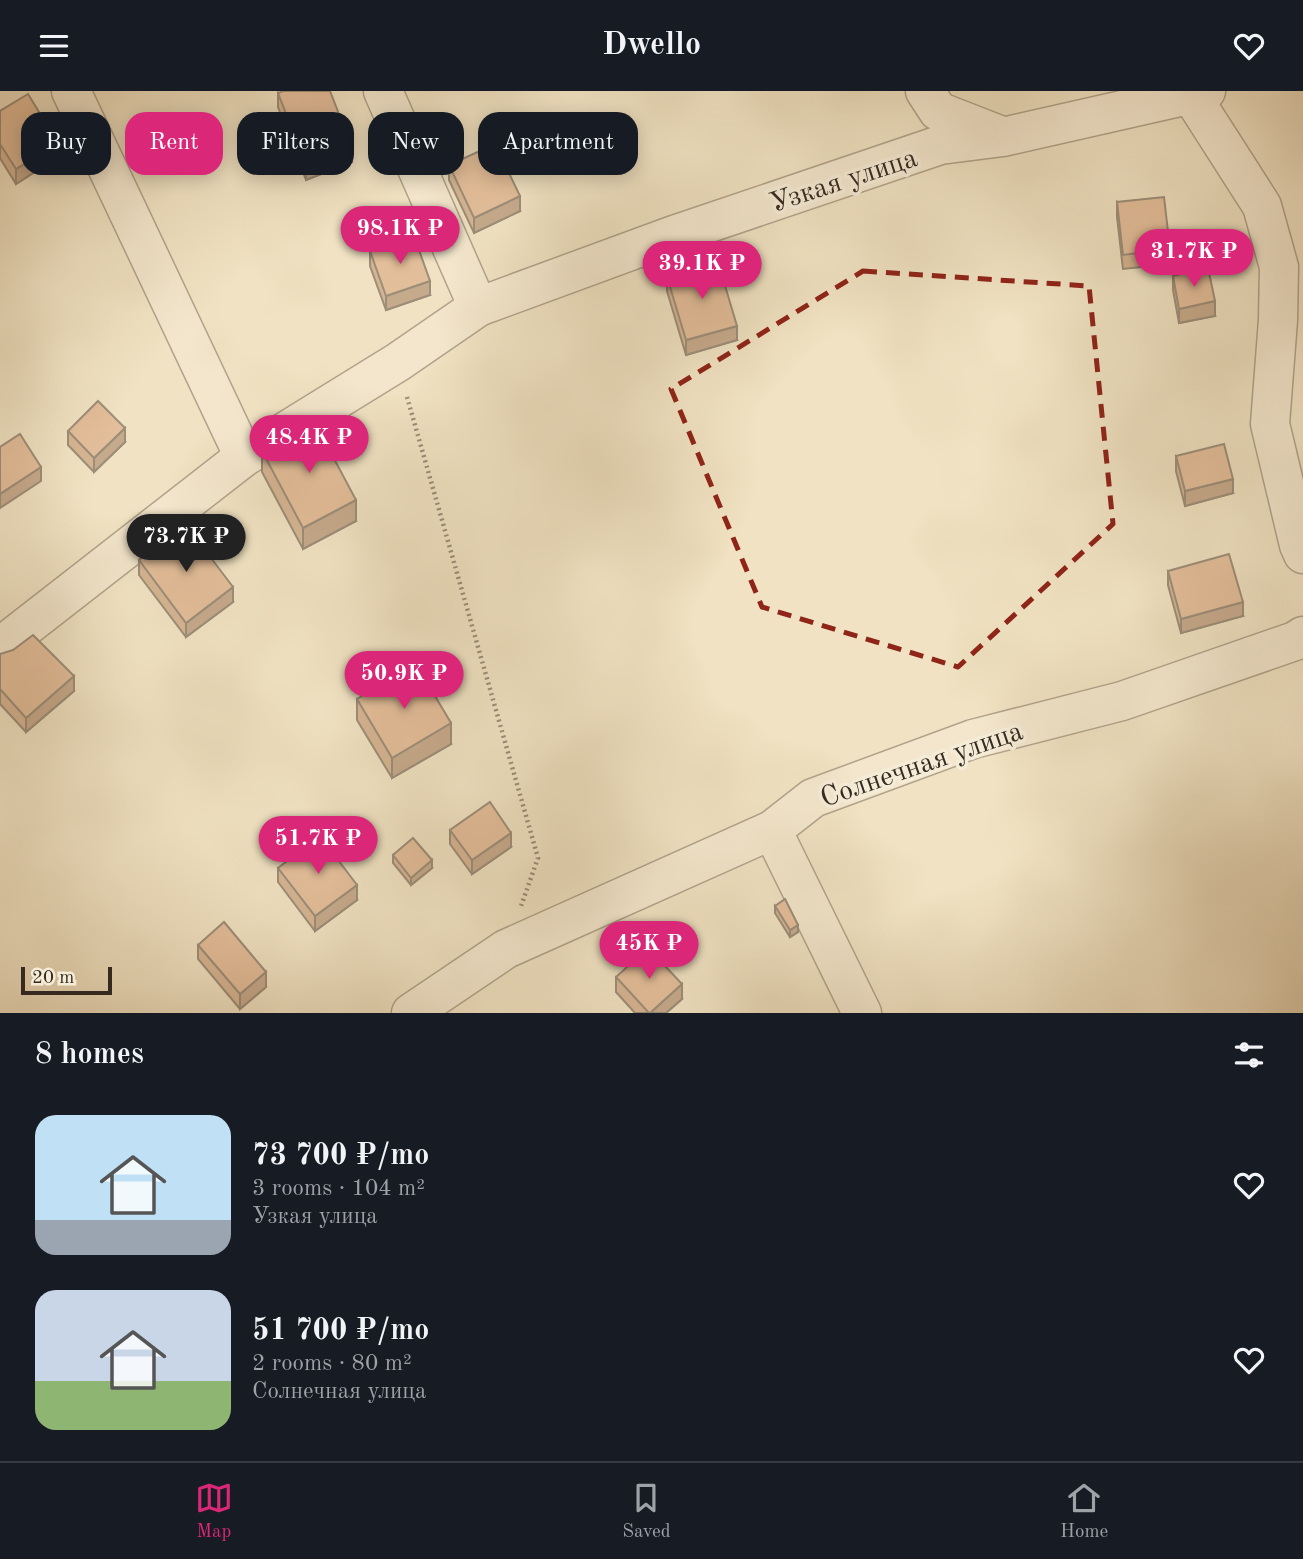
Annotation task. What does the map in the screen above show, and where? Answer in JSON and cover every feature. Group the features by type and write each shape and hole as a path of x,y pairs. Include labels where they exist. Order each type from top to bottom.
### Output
{"street":[{"path":"71,91 244,457"},
{"path":"383,91 478,307"},
{"path":"924,91 938,111 1003,137"},
{"path":"924,91 929,150"},
{"path":"1198,93 1262,206 1279,267 1270,423 1298,545 1303,554"},
{"name":"Узкая улица","path":"0,647 244,457 398,362 478,307 671,236 940,145 1003,137 1198,93"},
{"name":"Солнечная улица","path":"411,1013 506,949 772,830 813,798 973,739 1122,701 1303,636"},
{"path":"772,830 862,1013"}],"path":[{"path":"398,362 538,858 506,949"}],"highlighted area":[{"path":"863,271 1089,286 1113,524 958,667 762,607 671,389"}],"building":[{"path":"330,91 338,112 285,112 278,93"},
{"path":"28,94 39,112 21,112 21,166 16,169 0,144 0,111"},
{"path":"478,152 478,175 510,175 520,196 474,218 454,175 464,175 464,158"},
{"path":"1164,197 1170,249 1123,255 1117,202"},
{"path":"414,236 430,281 386,296 370,251"},
{"path":"718,262 737,326 686,340 667,277"},
{"path":"1208,268 1215,301 1179,309 1173,276"},
{"path":"98,401 125,428 94,458 68,431"},
{"path":"314,421 356,500 303,528 262,451"},
{"path":"20,434 41,467 0,494 0,447"},
{"path":"1224,444 1233,479 1185,491 1176,456"},
{"path":"186,525 233,587 186,623 139,560"},
{"path":"1229,554 1243,602 1181,619 1168,571"},
{"path":"33,635 74,676 26,718 0,689 0,654 13,650"},
{"path":"416,664 451,723 392,758 357,699"},
{"path":"490,802 511,833 472,860 450,830"},
{"path":"320,836 357,885 315,916 278,868"},
{"path":"413,838 432,860 411,878 393,855"},
{"path":"785,899 798,925 790,930 775,906"},
{"path":"224,922 266,972 240,994 198,945"},
{"path":"648,948 682,984 650,1013 616,977"}]}
